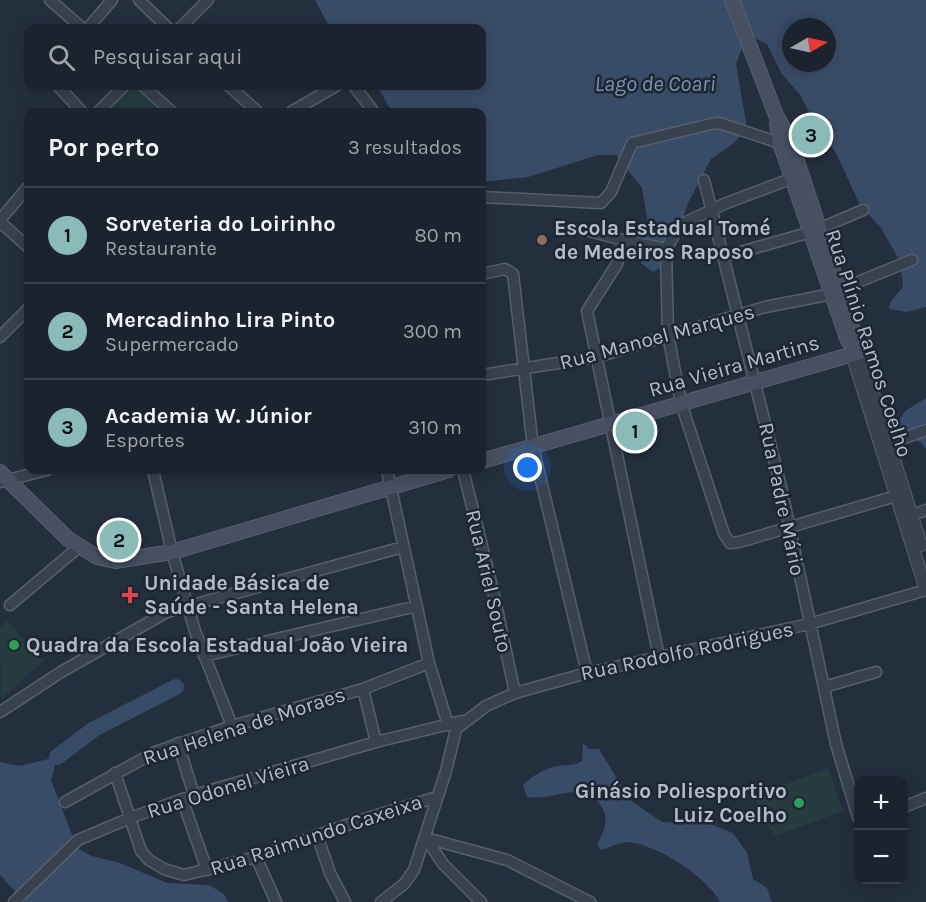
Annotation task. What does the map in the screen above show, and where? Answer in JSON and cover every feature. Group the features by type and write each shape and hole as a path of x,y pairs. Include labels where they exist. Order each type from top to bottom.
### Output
{"main road":[{"path":"732,0 785,141"},
{"name":"Rua Plínio Ramos Coelho","path":"785,141 793,178 816,230"},
{"name":"Rua Plínio Ramos Coelho","path":"785,141 856,353"},
{"name":"Rua Vieira Martins","path":"486,460 856,353"},
{"path":"2,478 59,532 79,547 97,557 115,561 172,552 436,474"}],"street":[{"path":"50,0 77,24"},
{"path":"91,24 112,0"},
{"path":"139,0 164,24"},
{"path":"184,24 208,0"},
{"path":"62,90 78,108"},
{"path":"103,108 120,90"},
{"path":"147,90 168,108"},
{"path":"233,90 254,108"},
{"path":"298,108 329,90"},
{"path":"357,90 371,108"},
{"path":"486,197 601,203 611,192 632,143 711,124 719,123 785,141"},
{"path":"793,178 680,225 666,249 668,335 681,403 726,540 734,544 896,496"},
{"name":"Rua Padre Mário","path":"704,180 790,526 824,687 854,807"},
{"path":"24,192 0,221 24,243"},
{"path":"723,257 816,230 863,210"},
{"path":"589,231 666,249"},
{"path":"623,240 617,264 587,311 659,657"},
{"name":"Rua Manoel Marques","path":"486,375 597,357 738,315 836,292 912,260"},
{"path":"486,274 510,271 513,274 533,447 587,672"},
{"path":"0,337 24,313"},
{"name":"Rua Plínio Ramos Coelho","path":"856,353 889,444 926,563"},
{"name":"Rua Plínio Ramos Coelho","path":"856,353 896,496 926,590"},
{"path":"889,444 926,430"},
{"path":"2,478 24,474"},
{"path":"154,474 172,552 188,605 204,656 232,726"},
{"path":"381,902 404,884 414,870 426,838 437,797 452,727 429,663 388,474"},
{"name":"Rua Ariel Souto","path":"464,474 492,586 514,693"},
{"path":"912,515 926,510"},
{"path":"10,605 79,547"},
{"path":"0,712 61,672 167,612 403,547"},
{"name":"Rua Rodolfo Rodrigues","path":"452,727 486,706 514,693 587,672 810,624 926,590"},
{"path":"204,656 417,606"},
{"name":"Rua Helena de Moraes","path":"65,802 134,761 178,743 363,689 429,663"},
{"path":"824,687 876,672"},
{"path":"363,689 376,742"},
{"name":"Rua Odonel Vieira","path":"18,898 78,840 130,818 194,795 376,742 452,727"},
{"path":"178,743 194,795"},
{"name":"Rua Raimundo Caxeixa","path":"115,773 141,851 149,860 164,869 184,875 256,857 437,797"},
{"path":"908,805 926,798"},
{"path":"182,800 207,870"},
{"path":"317,835 330,873 345,902"},
{"path":"426,838 507,860 588,902"},
{"path":"426,838 443,864 481,902"},
{"path":"256,857 276,902"}],"green space":[{"path":"126,90 143,90 163,108 107,108"},
{"name":"Quadra da Escola Estadual João Vieira","path":"7,621 43,661 1,699 0,628"},
{"name":"Ginásio Poliesportivo Luiz Coelho","path":"828,768 843,811 775,836 762,818 755,796"}],"water":[{"name":"Lago de Coari","path":"315,0 926,0 926,307 907,312 889,309 891,301 903,287 900,261 881,228 860,205 836,153 819,130 800,95 782,74 767,44 755,38 743,45 736,64 747,128 734,143 711,159 688,203 668,264 653,272 641,263 641,246 649,230 642,188 616,155 598,155 528,177 486,182 486,108 390,108 379,90 486,90 486,24 328,24"},
{"path":"926,398 926,449 921,442 899,437 894,429 905,411"},
{"path":"583,743 589,749 599,749 630,800 662,822 710,824 733,833 747,853 753,879 767,888 772,902 720,902 693,872 667,855 640,844 625,842 601,850 597,845 606,821 604,811 594,798 586,793 527,797 523,785 533,777 549,768 582,761"},
{"path":"57,757 51,780 77,848 92,856 120,863 167,883 209,885 224,894 228,902 25,902 0,875 0,762 19,766"}],"waterway":[{"path":"57,757 94,729 176,687"}],"place":[{"name":"Academia W. Júnior","path":"811,135"},
{"name":"Escola Estadual Tomé de Medeiros Raposo","path":"542,240"},
{"name":"Sorveteria do Loirinho","path":"635,431"},
{"name":"Mercadinho Lira Pinto","path":"119,540"},
{"name":"Unidade Básica de Saúde - Santa Helena","path":"130,595"},
{"name":"Quadra da Escola Estadual João Vieira","path":"14,645"},
{"name":"Ginásio Poliesportivo Luiz Coelho","path":"799,803"}]}
